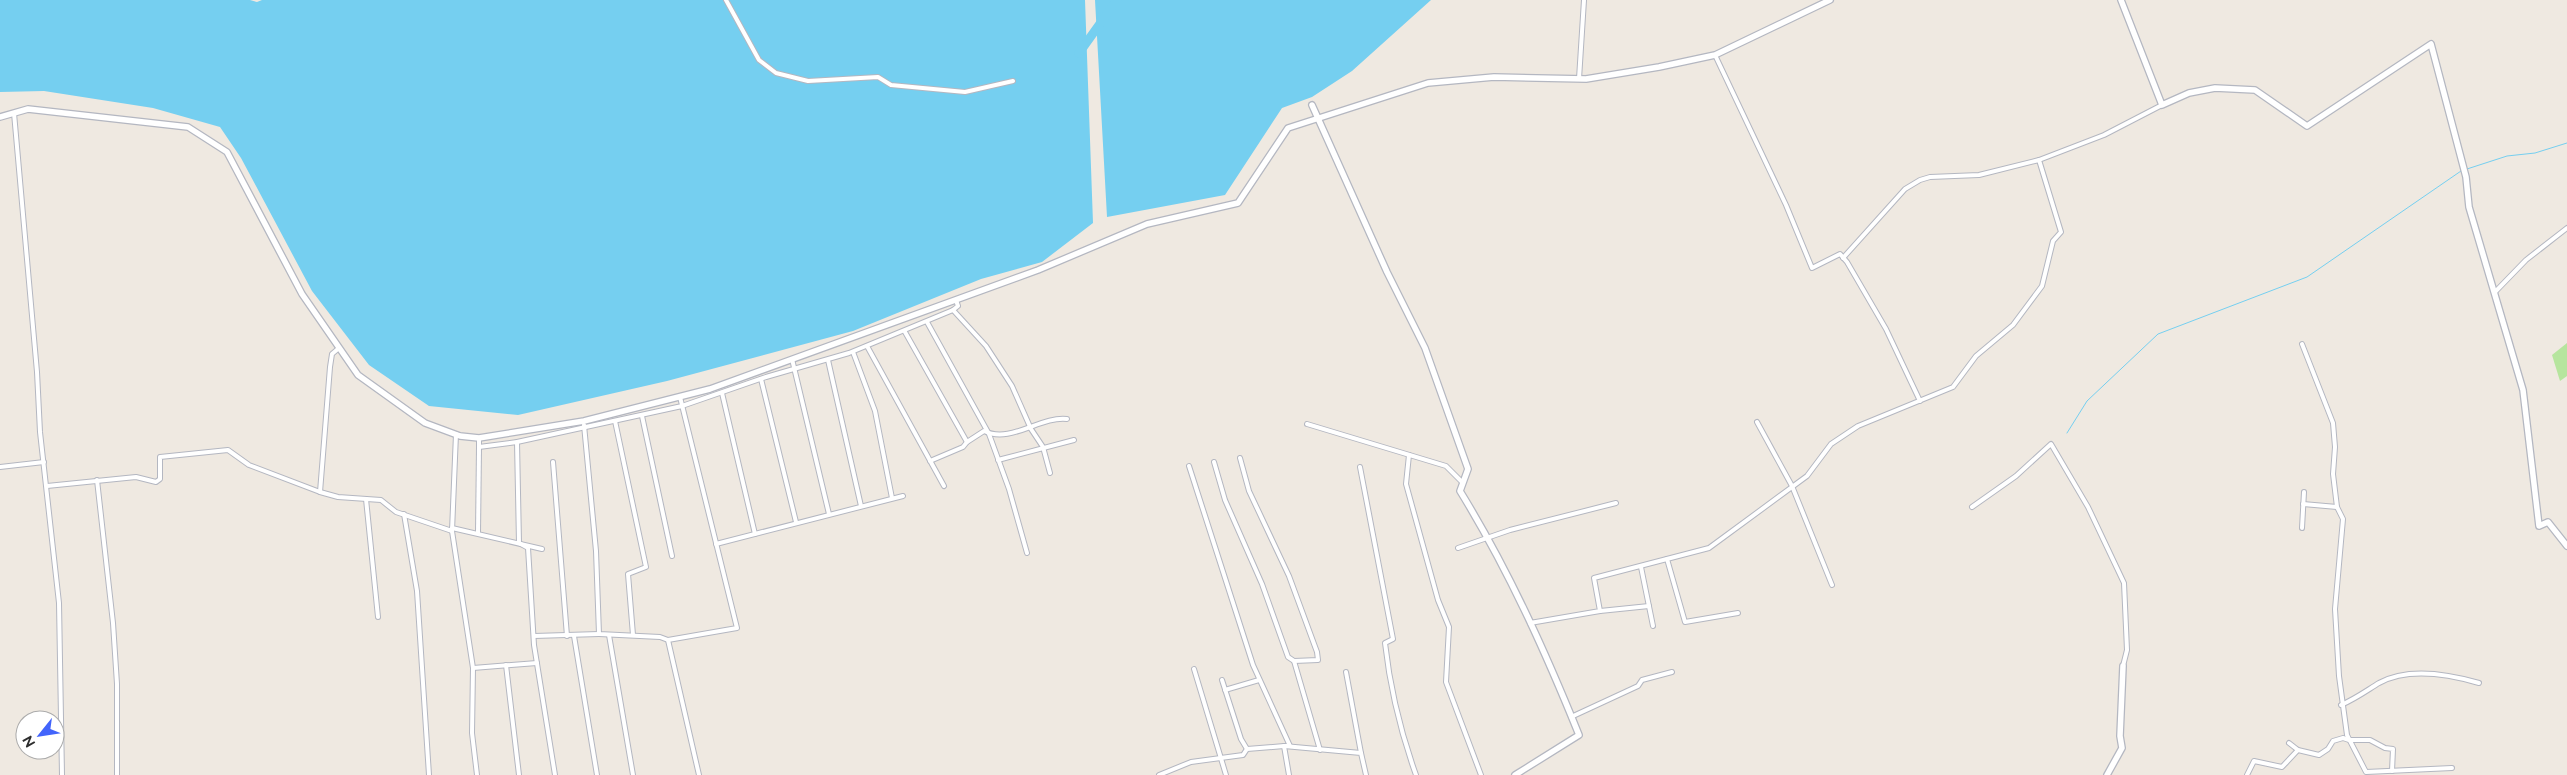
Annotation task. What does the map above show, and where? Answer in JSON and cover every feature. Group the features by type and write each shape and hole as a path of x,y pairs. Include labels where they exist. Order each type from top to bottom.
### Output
{"street":[{"path":"726,0 759,60 776,72 808,81 878,77 891,85 966,92 1013,81"},
{"path":"1579,79 1584,0"},
{"path":"479,447 517,442 710,389 1038,270 1148,224 1238,203 1288,128 1318,118 1428,83 1494,77 1579,79 1659,67 1715,55 1830,0"},
{"path":"2121,0 2162,105"},
{"path":"1842,258 1904,190 1920,180 1930,177 1979,175 2040,160 2104,135 2189,93 2215,88 2254,90 2306,126 2431,44 2466,177 2469,207 2523,390 2539,526 2548,522 2567,546"},
{"path":"1715,55 1786,205 1812,268 1840,254 1886,329 1920,401"},
{"path":"1312,105 1387,272 1425,348 1468,469 1460,492 1488,537 1530,623 1578,735 1515,775"},
{"path":"0,118 28,109 188,127 226,152 302,294 358,375 425,423 456,434 479,438 615,421 682,406 761,379 853,352 905,332 953,310 958,306 956,300"},
{"path":"14,113 44,462 59,603 62,775"},
{"path":"1600,611 1594,578 1709,548 1807,476 1831,444 1858,426 1953,387 1976,356 2013,325 2042,286 2053,241 2061,232 2040,160"},
{"path":"2495,292 2526,260 2567,228"},
{"path":"953,310 986,346 1012,386 1031,428 1043,447 1050,473"},
{"path":"927,322 989,434 1009,489 1027,553"},
{"path":"905,332 967,442"},
{"path":"2302,344 2333,423 2335,447 2333,474 2337,507 2343,519 2335,609 2341,705 2349,740 2366,772 2452,768"},
{"path":"867,346 944,486"},
{"path":"320,492 330,367 332,354 339,348"},
{"path":"853,352 875,411 892,498"},
{"path":"792,359 829,514"},
{"path":"828,360 861,506"},
{"path":"761,379 796,522"},
{"path":"722,392 755,534"},
{"path":"534,636 633,635 660,637 668,640 737,628 680,397"},
{"path":"642,416 672,556"},
{"path":"930,461 963,447 967,442 984,431 989,434 1031,428 1057,418 1067,420"},
{"path":"615,421 646,567 628,574 633,635"},
{"path":"1757,422 1792,486 1832,585"},
{"path":"584,424 596,551 599,634"},
{"path":"1307,424 1446,466 1463,483"},
{"path":"456,434 452,529 473,668 472,733 477,775"},
{"path":"478,533 479,438"},
{"path":"998,460 1074,440"},
{"path":"517,442 519,543"},
{"path":"1972,507 2016,476 2051,444 2088,507 2124,583 2127,650 2123,666 2120,736 2122,748 2107,775"},
{"path":"47,486 136,477 156,482 160,479 160,457 228,450 249,465 320,492 338,497 381,500 396,512 452,529 478,533 542,549"},
{"path":"1409,455 1406,484 1438,600 1449,628 1446,682 1481,775"},
{"path":"1214,462 1226,500 1262,584 1288,657 1294,661 1318,660 1317,652 1289,576 1249,491 1240,458"},
{"path":"0,467 44,462"},
{"path":"553,462 566,636"},
{"path":"1189,466 1259,680 1290,746"},
{"path":"1360,467 1393,639 1385,643 1387,660 1404,743 1416,775"},
{"path":"97,480 113,623 117,684 117,775"},
{"path":"2302,528 2304,492"},
{"path":"716,544 903,496"},
{"path":"366,499 378,616"},
{"path":"1458,548 1488,537 1616,503"},
{"path":"2303,504 2337,507"},
{"path":"404,514 406,542 417,591 430,775"},
{"path":"519,543 528,548 537,663 555,775"},
{"path":"1667,559 1685,622 1738,613"},
{"path":"1640,567 1653,626"},
{"path":"1530,623 1600,611 1649,606"},
{"path":"609,635 634,775"},
{"path":"574,636 597,775"},
{"path":"668,640 699,775"},
{"path":"1294,661 1320,750"},
{"path":"473,668 537,663"},
{"path":"506,665 520,775"},
{"path":"1194,669 1226,775"},
{"path":"1346,672 1366,775"},
{"path":"1571,717 1638,686 1642,680 1672,672"},
{"path":"2341,705 2355,699 2380,683 2418,674 2461,678 2478,683"},
{"path":"1222,680 1241,740 1247,749"},
{"path":"1225,690 1259,680"},
{"path":"2289,743 2298,750 2319,755 2328,749 2335,740 2343,738 2349,740 2370,740 2385,748 2393,749 2392,771"},
{"path":"1284,746 1289,775"},
{"path":"1247,749 1290,746 1361,753"},
{"path":"1159,775 1191,762 1243,755 1247,749"},
{"path":"2247,775 2254,761 2282,767 2298,750"}],"green space":[{"path":"2567,343 2567,376 2560,381 2552,355"}],"water":[{"path":"0,0 250,0 257,2 262,0 1085,0 1093,223 1042,262 981,279 853,331 667,381 518,415 429,406 369,365 312,291 241,158 220,127 153,108 44,91 0,92"},
{"path":"1095,0 1431,0 1352,71 1312,97 1282,108 1225,195 1107,217"}],"waterway":[{"path":"1079,53 1117,0"},
{"path":"2467,169 2507,156 2535,153 2567,143"},
{"path":"2067,433 2087,401 2158,334 2307,277 2461,171"}]}
